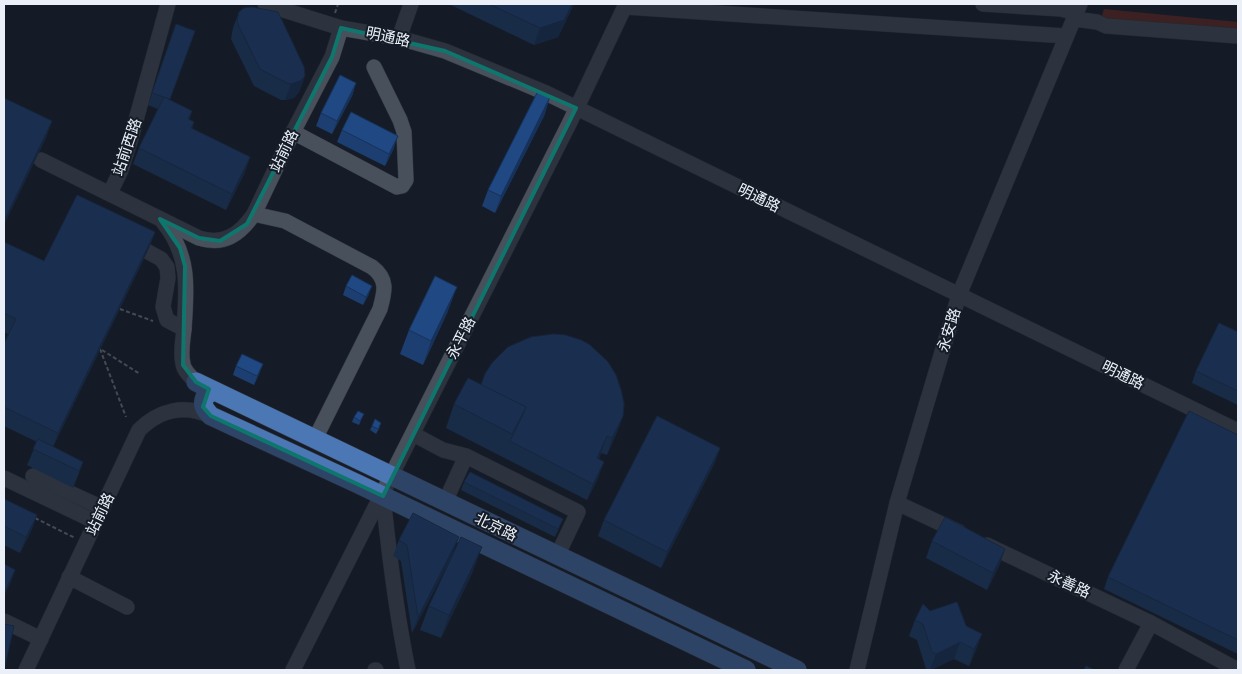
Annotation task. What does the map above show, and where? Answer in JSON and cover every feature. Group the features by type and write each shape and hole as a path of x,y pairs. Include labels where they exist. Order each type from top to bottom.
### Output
{"main road":[{"name":"北京路","path":"196,382 797,670"},
{"path":"211,416 204,409 203,404 206,395 214,391"},
{"name":"北京路","path":"211,416 746,670"}],"street":[{"name":"站前西路","path":"168,4 131,138 121,170 110,193 199,238"},
{"name":"明通路","path":"265,4 341,28 400,38 445,51 546,94 1238,431"},
{"path":"400,38 411,4"},
{"path":"983,4 1061,9 1076,12 1106,26 1238,36"},
{"path":"625,5 1066,36"},
{"name":"永平路","path":"293,670 383,496 576,108 625,5"},
{"name":"永安路","path":"857,670 897,502 959,295 1076,12"},
{"name":"站前路","path":"199,238 220,241 234,235 247,224 254,214 332,58 341,28"},
{"path":"294,132 397,187 402,186 406,180 404,132 374,68"},
{"path":"41,160 110,193"},
{"path":"254,214 285,221 372,266 380,272 384,282 384,294 380,309 315,439"},
{"path":"160,219 172,233 180,248 185,266 187,286 182,347 183,365 196,382"},
{"path":"141,248 161,259 167,267 168,278 163,307 167,320 184,328"},
{"name":"站前路","path":"26,670 139,430 160,414 178,409 195,410 211,416"},
{"path":"413,434 443,450 466,456 578,512 557,556"},
{"path":"445,502 466,456"},
{"path":"33,476 103,508"},
{"path":"4,478 96,522"},
{"path":"383,496 392,578 408,670"},
{"name":"永善路","path":"897,502 1151,624 1238,670"},
{"path":"70,577 127,607"},
{"path":"4,621 41,639"},
{"path":"1126,670 1151,624"}],"path":[{"path":"120,309 155,322"},
{"path":"126,417 100,349 140,374"},
{"path":"28,515 86,544"}],"highlighted area":[{"path":"341,28 445,51 576,108 383,496 211,416 203,407 209,389 196,382 183,365 185,266 180,248 160,219 199,238 220,241 247,224 332,57"}],"shaded area":[{"path":"1104,9 1238,22 1238,44 1098,29"}],"building":[{"path":"489,4 572,4 564,20 540,28"},
{"path":"252,7 278,12 304,67 305,76 300,81 291,84 287,83 260,69 237,22 239,12 244,8"},
{"path":"176,24 195,31 170,99 152,93"},
{"path":"340,75 356,83 337,121 321,113"},
{"path":"538,91 550,97 501,196 488,190"},
{"path":"164,97 192,111 188,119 194,122 191,128 250,157 232,194 139,148"},
{"path":"4,98 52,121 4,221"},
{"path":"351,112 398,136 389,154 342,130"},
{"path":"77,195 155,232 58,433 4,407 4,344 16,319 4,313 4,242 44,261"},
{"path":"352,275 372,286 366,297 346,286"},
{"path":"435,276 457,287 431,341 409,330"},
{"path":"1219,323 1238,332 1238,391 1196,371"},
{"path":"554,334 565,335 590,345 608,362 616,375 621,390 624,404 623,416 612,438 607,436 597,458 604,462 593,484 510,441 526,407 481,385 492,363 508,347 531,337"},
{"path":"242,354 263,364 257,376 236,366"},
{"path":"468,378 526,407 512,434 454,404"},
{"path":"358,411 364,414 360,421 354,417"},
{"path":"1189,411 1238,435 1238,640 1108,577"},
{"path":"657,416 720,448 667,552 604,520"},
{"path":"375,419 381,423 378,429 372,426"},
{"path":"38,439 83,462 79,471 33,449"},
{"path":"470,472 563,519 558,529 464,482"},
{"path":"4,499 37,515 26,537 4,526"},
{"path":"413,513 459,537 418,617 407,545 399,540"},
{"path":"945,517 1005,549 993,573 932,541"},
{"path":"461,537 482,547 449,615 429,606"},
{"path":"4,564 15,570 4,593"},
{"path":"957,602 966,626 982,634 974,649 960,642 936,654 932,652 923,624 915,620 923,604 930,611"},
{"path":"4,624 14,626 4,670"},
{"path":"1086,666 1095,670 1084,670"}]}
